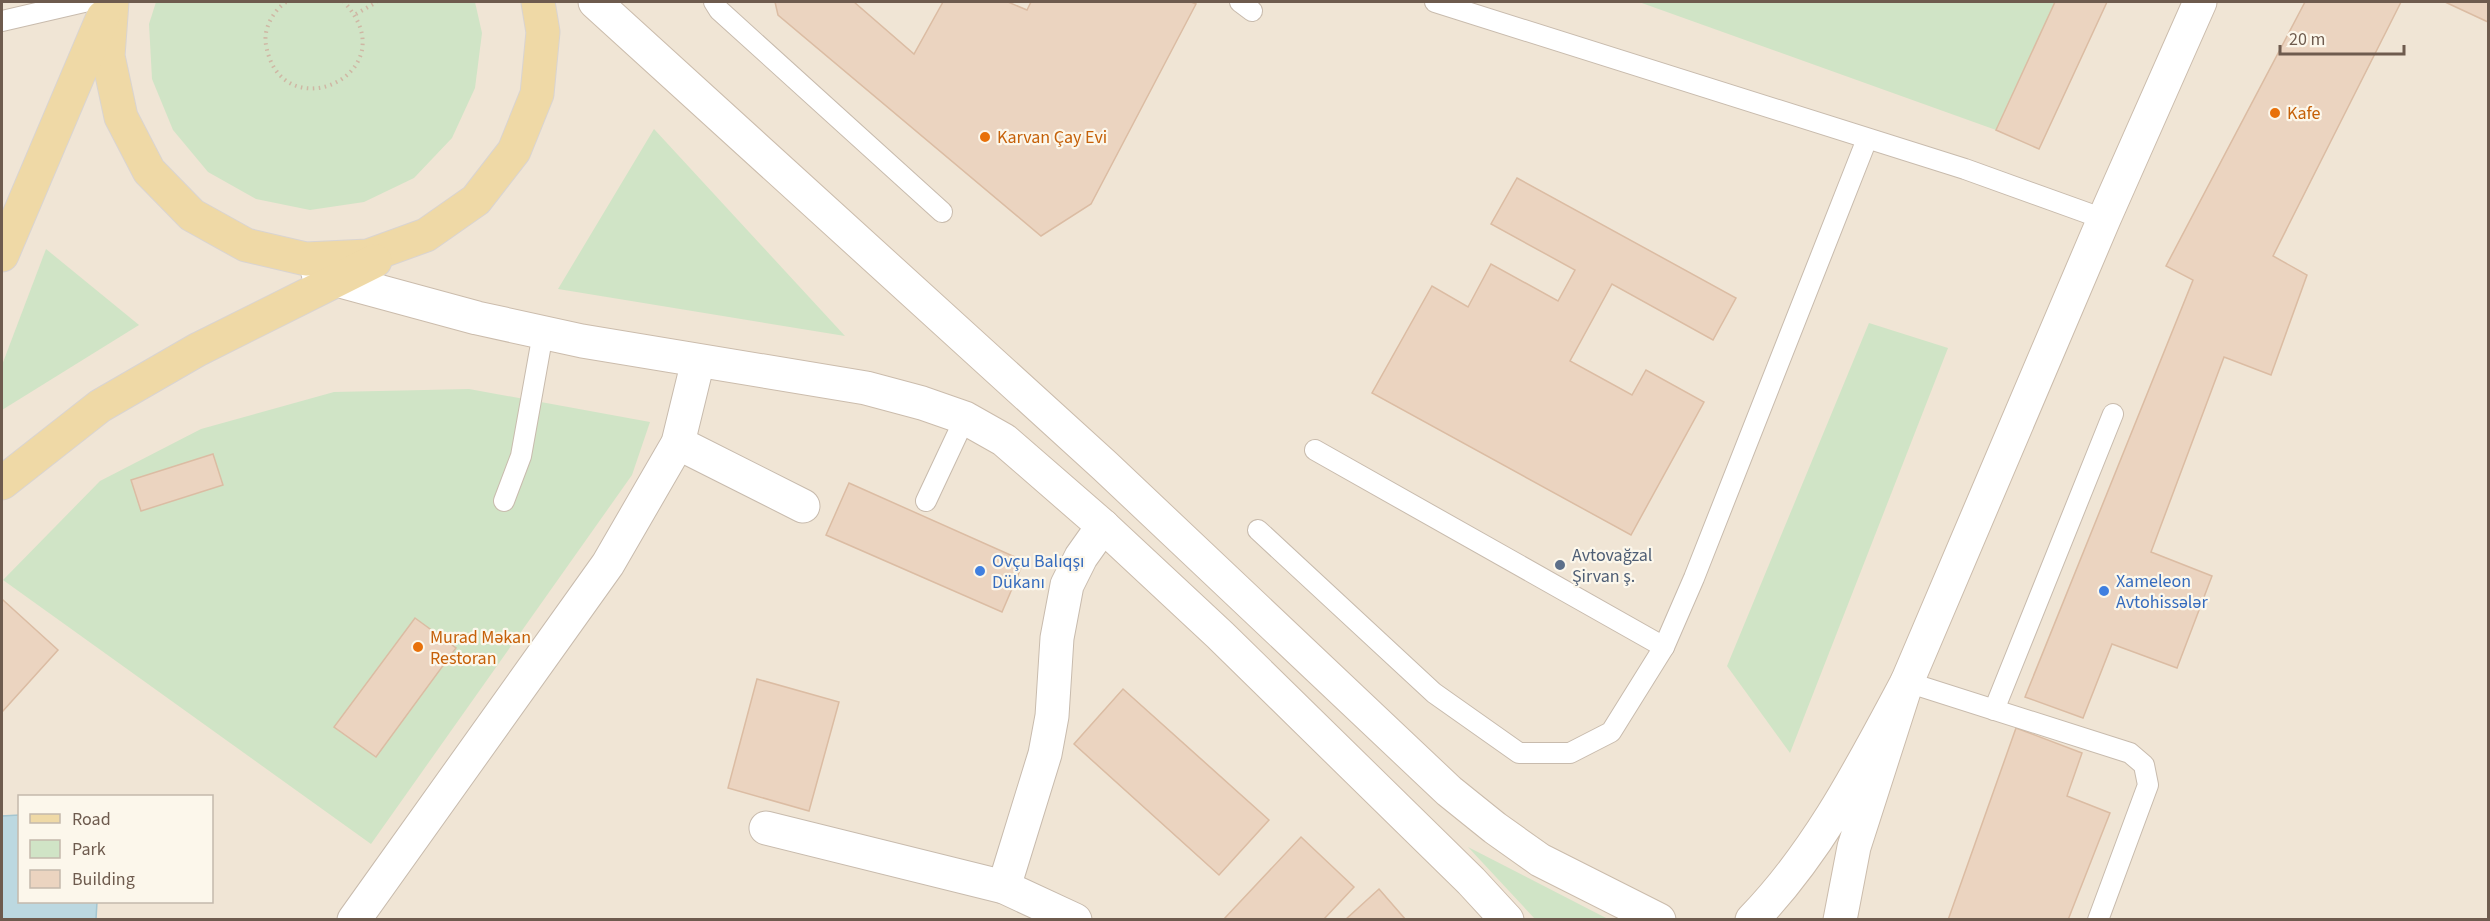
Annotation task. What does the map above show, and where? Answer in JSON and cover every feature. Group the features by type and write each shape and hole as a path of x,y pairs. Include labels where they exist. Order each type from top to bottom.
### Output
{"main road":[{"path":"111,2 108,56 121,117 149,171 192,215 246,246 337,280 477,318 543,333 698,361 866,388 922,403 965,418 1004,440 1103,526 1228,643 1507,920"},
{"path":"2,255 111,2"},
{"path":"595,2 1105,466 1449,791 1540,860 1659,920"},
{"path":"1752,920 1778,893 1820,835 1862,767 1907,682 2104,219 2200,2"},
{"path":"2,483 100,406 197,350 426,235 476,200 514,151 537,94 542,12"},
{"path":"246,246 306,259 357,257 368,256 426,235"},
{"path":"354,920 608,564 678,443 698,361"},
{"path":"678,443 802,506"},
{"path":"1004,887 1045,754 1052,716 1057,638 1067,585 1081,557 1103,526"},
{"path":"1840,920 1854,847 1907,682"},
{"path":"766,828 1004,887 1075,920"}],"lane":[{"path":"2,21 84,2"},
{"path":"714,2 719,10 942,212"},
{"path":"1435,2 1965,169 2104,219"},
{"path":"1258,530 1434,693 1519,753 1570,753 1611,732 1664,647 1695,578 1867,139"},
{"path":"504,501 521,456 543,333"},
{"path":"1994,710 2113,414"},
{"path":"926,501 965,418"},
{"path":"1315,450 1664,647"},
{"path":"1907,682 2130,753 2144,765 2148,785 2098,920"}],"path":[{"path":"286,2 277,8 268,23 265,41 268,59 278,74 293,85 310,90 328,88 344,80 356,66 363,49 363,31 356,14 344,2"},
{"path":"356,14 377,2"}],"shaded area":[{"path":"2,2 2488,2 2488,919 2,920"}],"green space":[{"path":"156,2 475,2 482,33 475,88 452,138 414,178 364,202 310,210 256,199 208,172 173,130 152,79 149,24"},
{"path":"1639,2 2055,2 1996,130"},
{"path":"654,129 845,336 558,289"},
{"path":"46,249 139,325 2,410 2,365"},
{"path":"1869,323 1948,348 1790,753 1727,666"},
{"path":"469,389 650,422 632,475 371,844 3,580 100,481 201,429 334,392"},
{"path":"1468,847 1608,919 1535,919"}],"water":[{"path":"18,815 18,903 97,903 96,919 2,919 2,816"}],"building":[{"path":"775,2 854,2 914,54 943,2 1008,2 1027,10 1031,2 1191,2 1196,4 1091,204 1041,236 778,15"},
{"path":"2055,2 2107,2 2039,149 1996,130"},
{"path":"2305,2 2401,2 2273,256 2307,275 2271,375 2224,357 2151,552 2212,576 2177,668 2112,644 2083,718 2025,697 2193,280 2166,266"},
{"path":"2445,2 2488,2 2488,22"},
{"path":"1517,178 1736,298 1713,340 1612,284 1570,361 1632,395 1646,370 1704,402 1631,535 1372,393 1432,286 1468,307 1491,264 1558,301 1575,270 1491,224"},
{"path":"213,454 223,485 141,511 131,480"},
{"path":"849,483 1024,561 1002,612 826,535"},
{"path":"3,600 58,650 2,712 2,602"},
{"path":"415,618 456,648 376,757 334,727"},
{"path":"757,679 839,702 809,811 728,788"},
{"path":"1123,689 1269,820 1219,875 1074,744"},
{"path":"2016,728 2082,753 2067,796 2110,813 2068,920 1948,920"},
{"path":"1301,837 1354,887 1323,920 1223,920"},
{"path":"1379,889 1406,920 1345,920"}],"place":[{"name":"Kafe","path":"2275,113"},
{"name":"Karvan Çay Evi","path":"985,137"},
{"name":"Avtovağzal Şirvan ş.","path":"1560,565"},
{"name":"Ovçu Balıqşı Dükanı","path":"980,571"},
{"name":"Xameleon Avtohissələr","path":"2104,591"},
{"name":"Murad Məkan Restoran","path":"418,647"}]}
